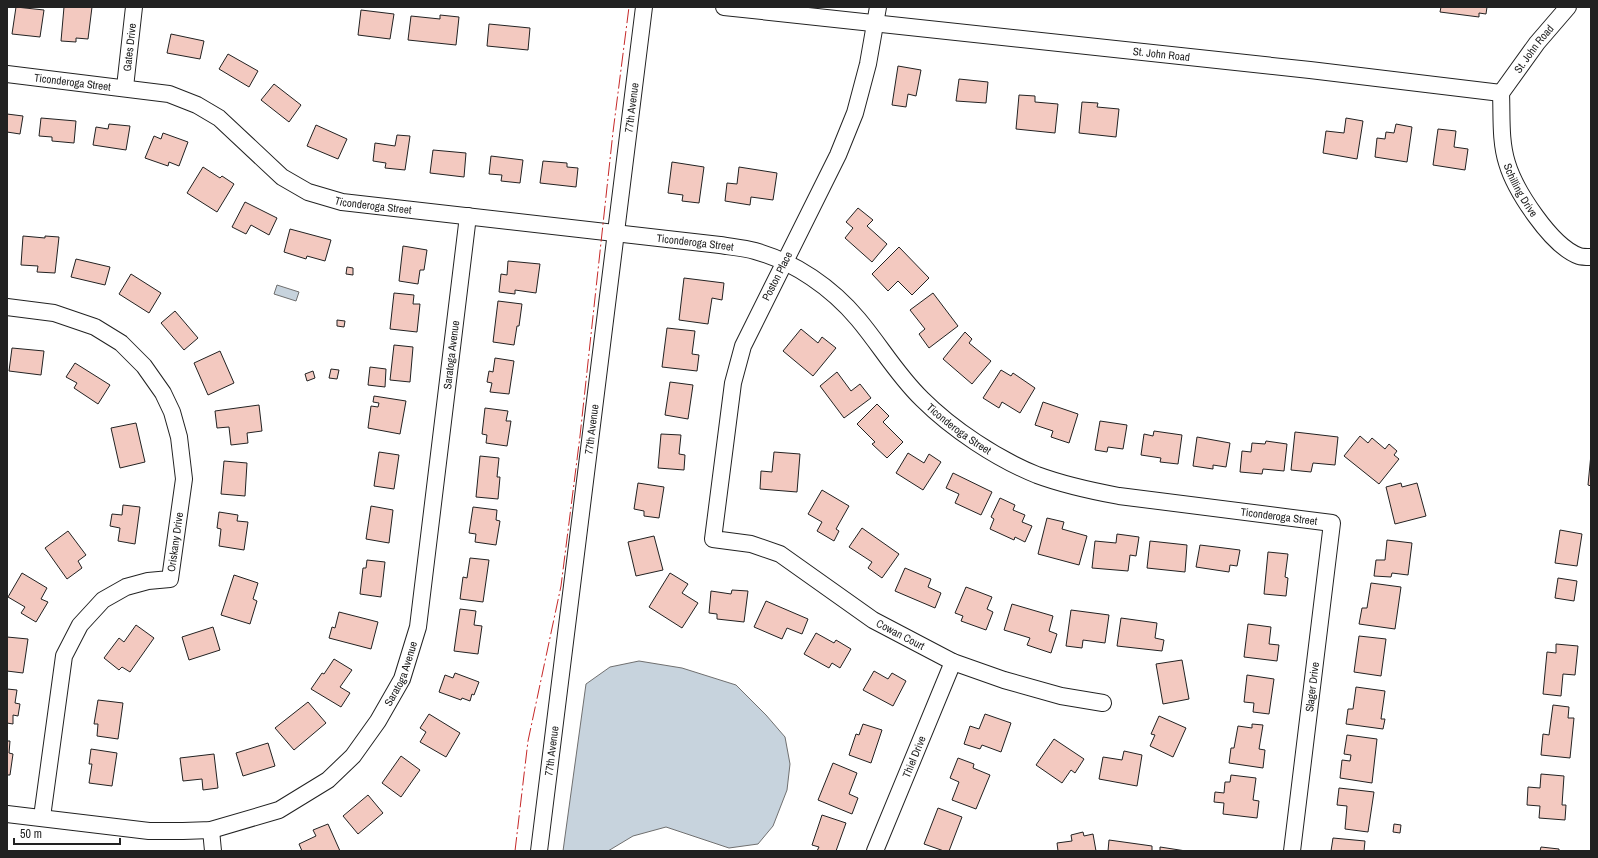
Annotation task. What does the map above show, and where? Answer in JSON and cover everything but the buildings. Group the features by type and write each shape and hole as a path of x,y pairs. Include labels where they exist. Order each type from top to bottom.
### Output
{"street":[{"name":"Gates Drive","path":"125,87 134,7"},
{"name":"77th Avenue","path":"540,851 644,7"},
{"name":"St. John Road","path":"724,7 1501,93 1537,43 1568,7"},
{"name":"Poston Place","path":"713,539 733,383 742,346 838,155 855,113 868,64 878,7"},
{"name":"Ticonderoga Street","path":"7,74 125,87 169,94 198,105 219,118 282,177 308,192 342,202 720,245 756,252 784,262 811,277 837,297 857,318 897,372 922,399 954,425 996,455 1038,475 1086,490 1119,496 1332,524"},
{"name":"Schilling Drive","path":"1501,93 1502,136 1507,164 1523,196 1533,214 1559,243 1579,256 1591,257"},
{"name":"Saratoga Avenue","path":"7,814 149,831 211,830 279,810 328,780 353,756 378,721 402,679 418,627 468,216"},
{"name":"Oriskany Drive","path":"7,307 54,313 95,327 122,343 144,366 163,393 172,412 180,437 184,479 170,579 148,581 126,587 103,600 80,625 64,656 42,818"},
{"name":"Slager Drive","path":"1292,851 1332,524"},
{"name":"Cowan Court","path":"713,539 752,544 780,554 873,620 953,662 1004,680 1061,696 1103,703"},
{"name":"Thiel Drive","path":"875,851 953,662"},
{"path":"211,830 213,851"}],"shaded area":[{"path":"277,285 299,292 296,301 274,294"},
{"path":"639,661 682,668 736,685 766,715 785,737 790,764 787,790 773,826 758,844 729,848 666,827 633,836 608,851 563,851 586,684 610,667"}],"power":[{"path":"515,851 528,741 561,586 580,436 613,132 629,7"}]}
